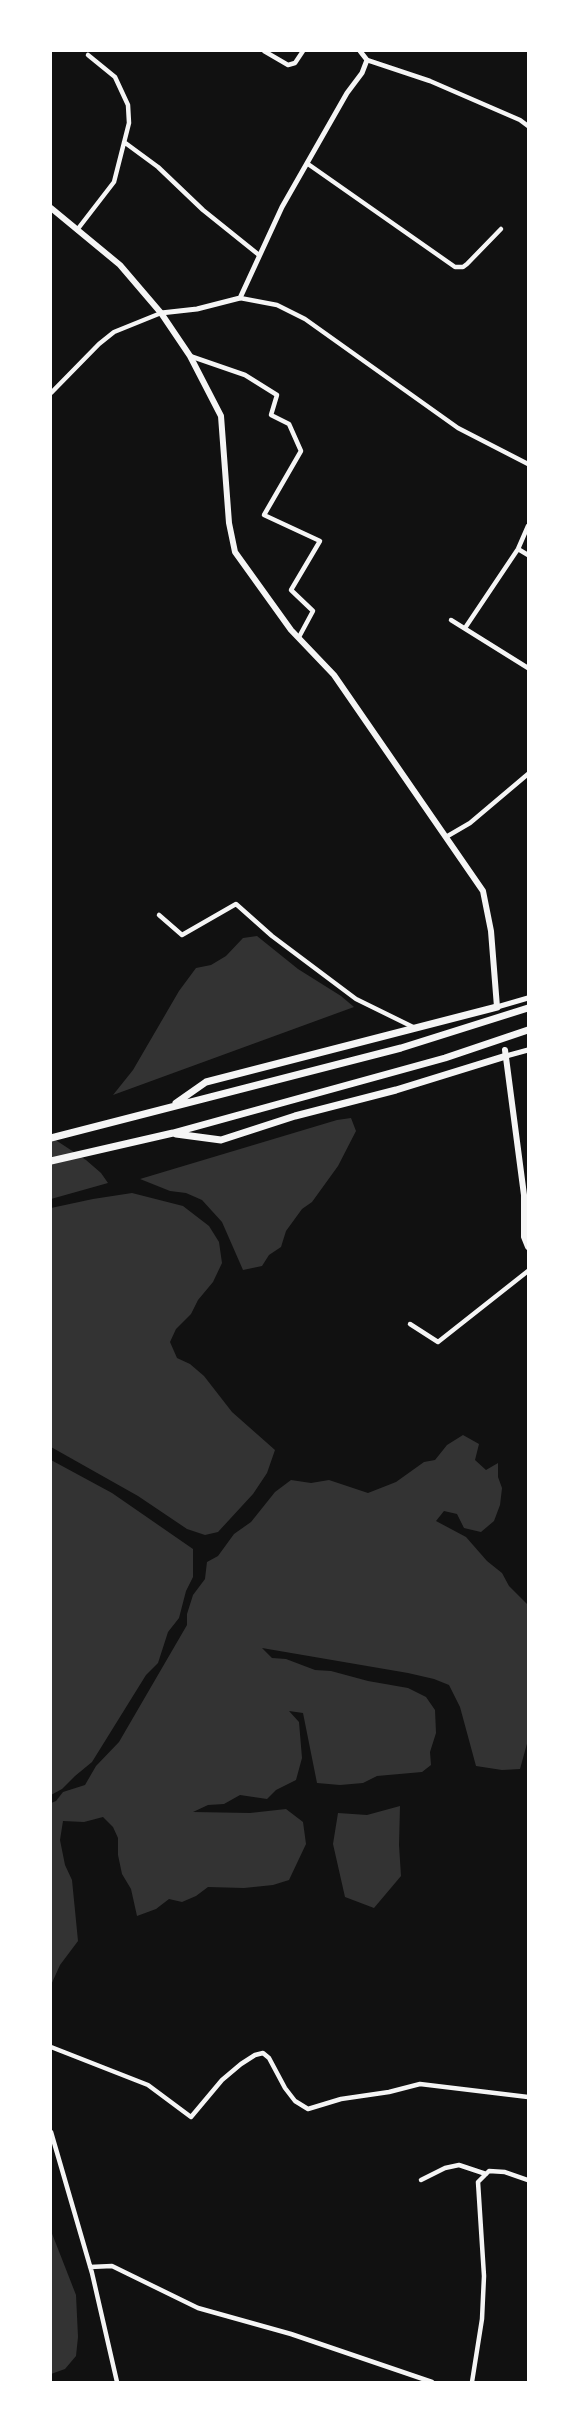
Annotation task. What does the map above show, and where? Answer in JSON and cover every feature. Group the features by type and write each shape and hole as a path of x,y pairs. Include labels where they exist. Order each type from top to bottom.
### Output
{"highway":[{"path":"170,1108 206,1082 497,1007"},
{"path":"51,1138 401,1048 528,1008"},
{"path":"51,1161 138,1143 446,1058 528,1030"},
{"path":"173,1133 221,1140 295,1116 396,1090 505,1053"}],"main road":[{"path":"51,208 120,265 160,313 190,356 221,416 229,523 235,552 299,637 334,675 483,891 491,931 497,1007"},
{"path":"505,1053 524,1195 524,1237 528,1247"}],"street":[{"path":"264,51 289,65 295,63 303,51"},
{"path":"360,51 367,60 430,81 520,120 528,126"},
{"path":"77,231 114,182 128,123 128,106 115,77 88,55"},
{"path":"240,298 282,207 347,93 362,73 367,60"},
{"path":"124,142 158,167 203,210 259,255"},
{"path":"308,164 455,267 467,264 501,229"},
{"path":"51,393 114,332 160,313 197,309 240,298 277,305 305,319 457,428 528,464"},
{"path":"190,356 245,375 277,395 271,415 289,424 300,452 264,515 320,541 291,590 313,611 299,637"},
{"path":"465,628 518,549 528,526"},
{"path":"518,549 528,555"},
{"path":"451,620 528,668"},
{"path":"446,837 470,823 528,774"},
{"path":"159,915 182,934 236,904 272,936 356,999 413,1028"},
{"path":"497,1007 528,998"},
{"path":"505,1053 528,1050"},
{"path":"410,1324 438,1342 528,1271"},
{"path":"51,2047 148,2085 191,2117 222,2080 255,2054 264,2053 295,2101 308,2109 341,2099 420,2084 528,2097"},
{"path":"51,2132 90,2267 117,2382"},
{"path":"421,2180 445,2168 459,2165 486,2174"},
{"path":"472,2382 482,2319 484,2276 478,2182 489,2171 505,2172 528,2180"},
{"path":"90,2267 113,2266 198,2308 291,2334 432,2382"}],"shaded area":[{"path":"257,936 298,969 354,1007 113,1095 133,1070 179,991 196,968 211,965 226,956 243,938"},
{"path":"351,1118 356,1131 338,1166 312,1202 302,1209 286,1231 281,1247 269,1255 262,1266 243,1270 222,1222 202,1200 140,1179 337,1120"},
{"path":"51,1137 86,1160 108,1183 51,1199"},
{"path":"132,1193 183,1206 209,1226 219,1242 222,1263 213,1282 198,1300 191,1314 176,1329 170,1342 177,1358 190,1364 204,1376 232,1412 275,1450 267,1473 253,1494 218,1532 205,1535 187,1529 138,1496 51,1447 51,1208"},
{"path":"463,1435 479,1444 475,1460 486,1470 498,1463 498,1477 502,1488 500,1505 494,1521 481,1532 464,1528 457,1514 444,1511 436,1521 466,1537 487,1561 502,1573 509,1586 528,1605 528,1740 520,1769 502,1770 476,1766 460,1707 449,1685 408,1673 262,1648 272,1658 286,1659 315,1670 408,1688 426,1697 435,1710 436,1733 430,1752 431,1765 422,1772 377,1776 363,1783 317,1783 303,1713 289,1711 299,1722 302,1758 296,1780 276,1790 267,1799 240,1795 224,1804 208,1805 193,1812 250,1813 286,1809 303,1822 306,1844 289,1880 273,1885 244,1888 208,1887 182,1902 169,1899 156,1909 137,1916 131,1889 122,1874 118,1838 113,1827 103,1817 84,1822 63,1821 60,1840 65,1865 72,1880 78,1941 60,1965 51,1985 51,1803 63,1792 85,1785 96,1766 119,1742 187,1625 187,1614 193,1595 205,1579 207,1562 218,1556 234,1534 251,1522 275,1492 291,1480 311,1483 329,1480 368,1493 396,1482 424,1462 435,1460 447,1445"},
{"path":"51,1460 112,1493 193,1549 193,1577 186,1591 179,1618 168,1632 158,1663 146,1675 92,1762 62,1789 51,1795"},
{"path":"400,1806 401,1876 374,1908 345,1897 333,1844 338,1813 367,1815"},
{"path":"51,2231 76,2295 78,2337 76,2356 65,2369 51,2374"}]}
